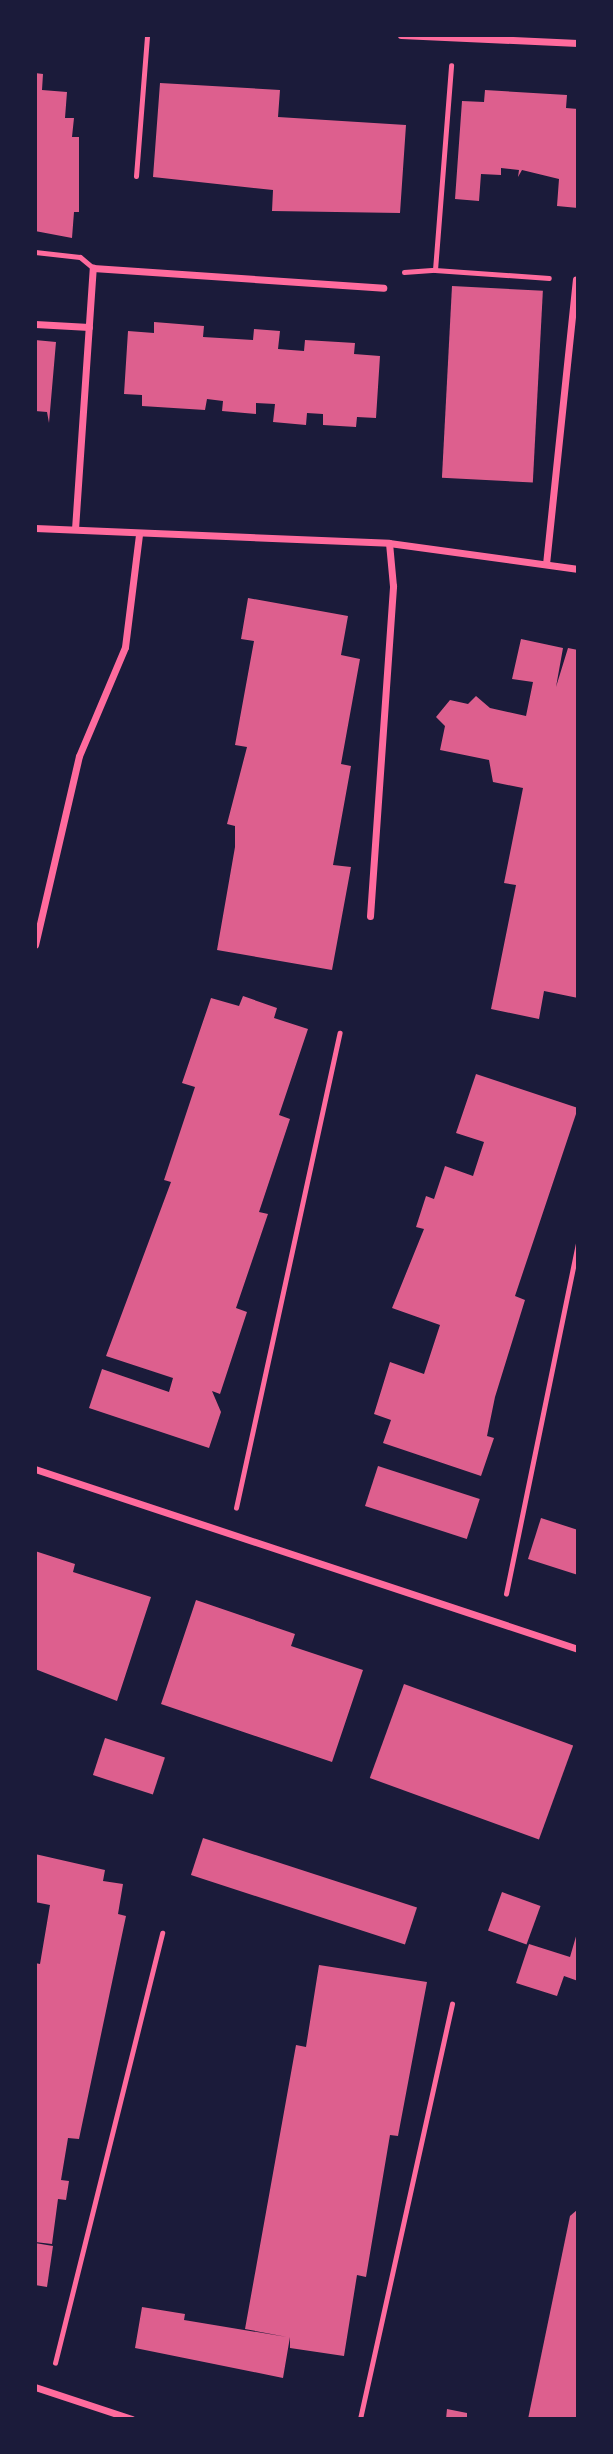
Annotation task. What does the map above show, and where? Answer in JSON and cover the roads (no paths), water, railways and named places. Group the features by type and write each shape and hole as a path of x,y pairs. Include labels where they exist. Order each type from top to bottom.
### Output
{"street":[{"path":"401,35 578,43"},
{"path":"75,528 93,268 383,288"},
{"path":"546,564 576,280"},
{"path":"35,324 89,327"},
{"path":"35,528 389,543 578,569"},
{"path":"35,945 79,756 125,647 139,534"},
{"path":"370,916 393,586 389,543"},
{"path":"35,1469 499,1627 578,1648"},
{"path":"35,2387 132,2419"}],"lane":[{"path":"136,176 147,35"},
{"path":"35,252 80,257 93,268"}]}
